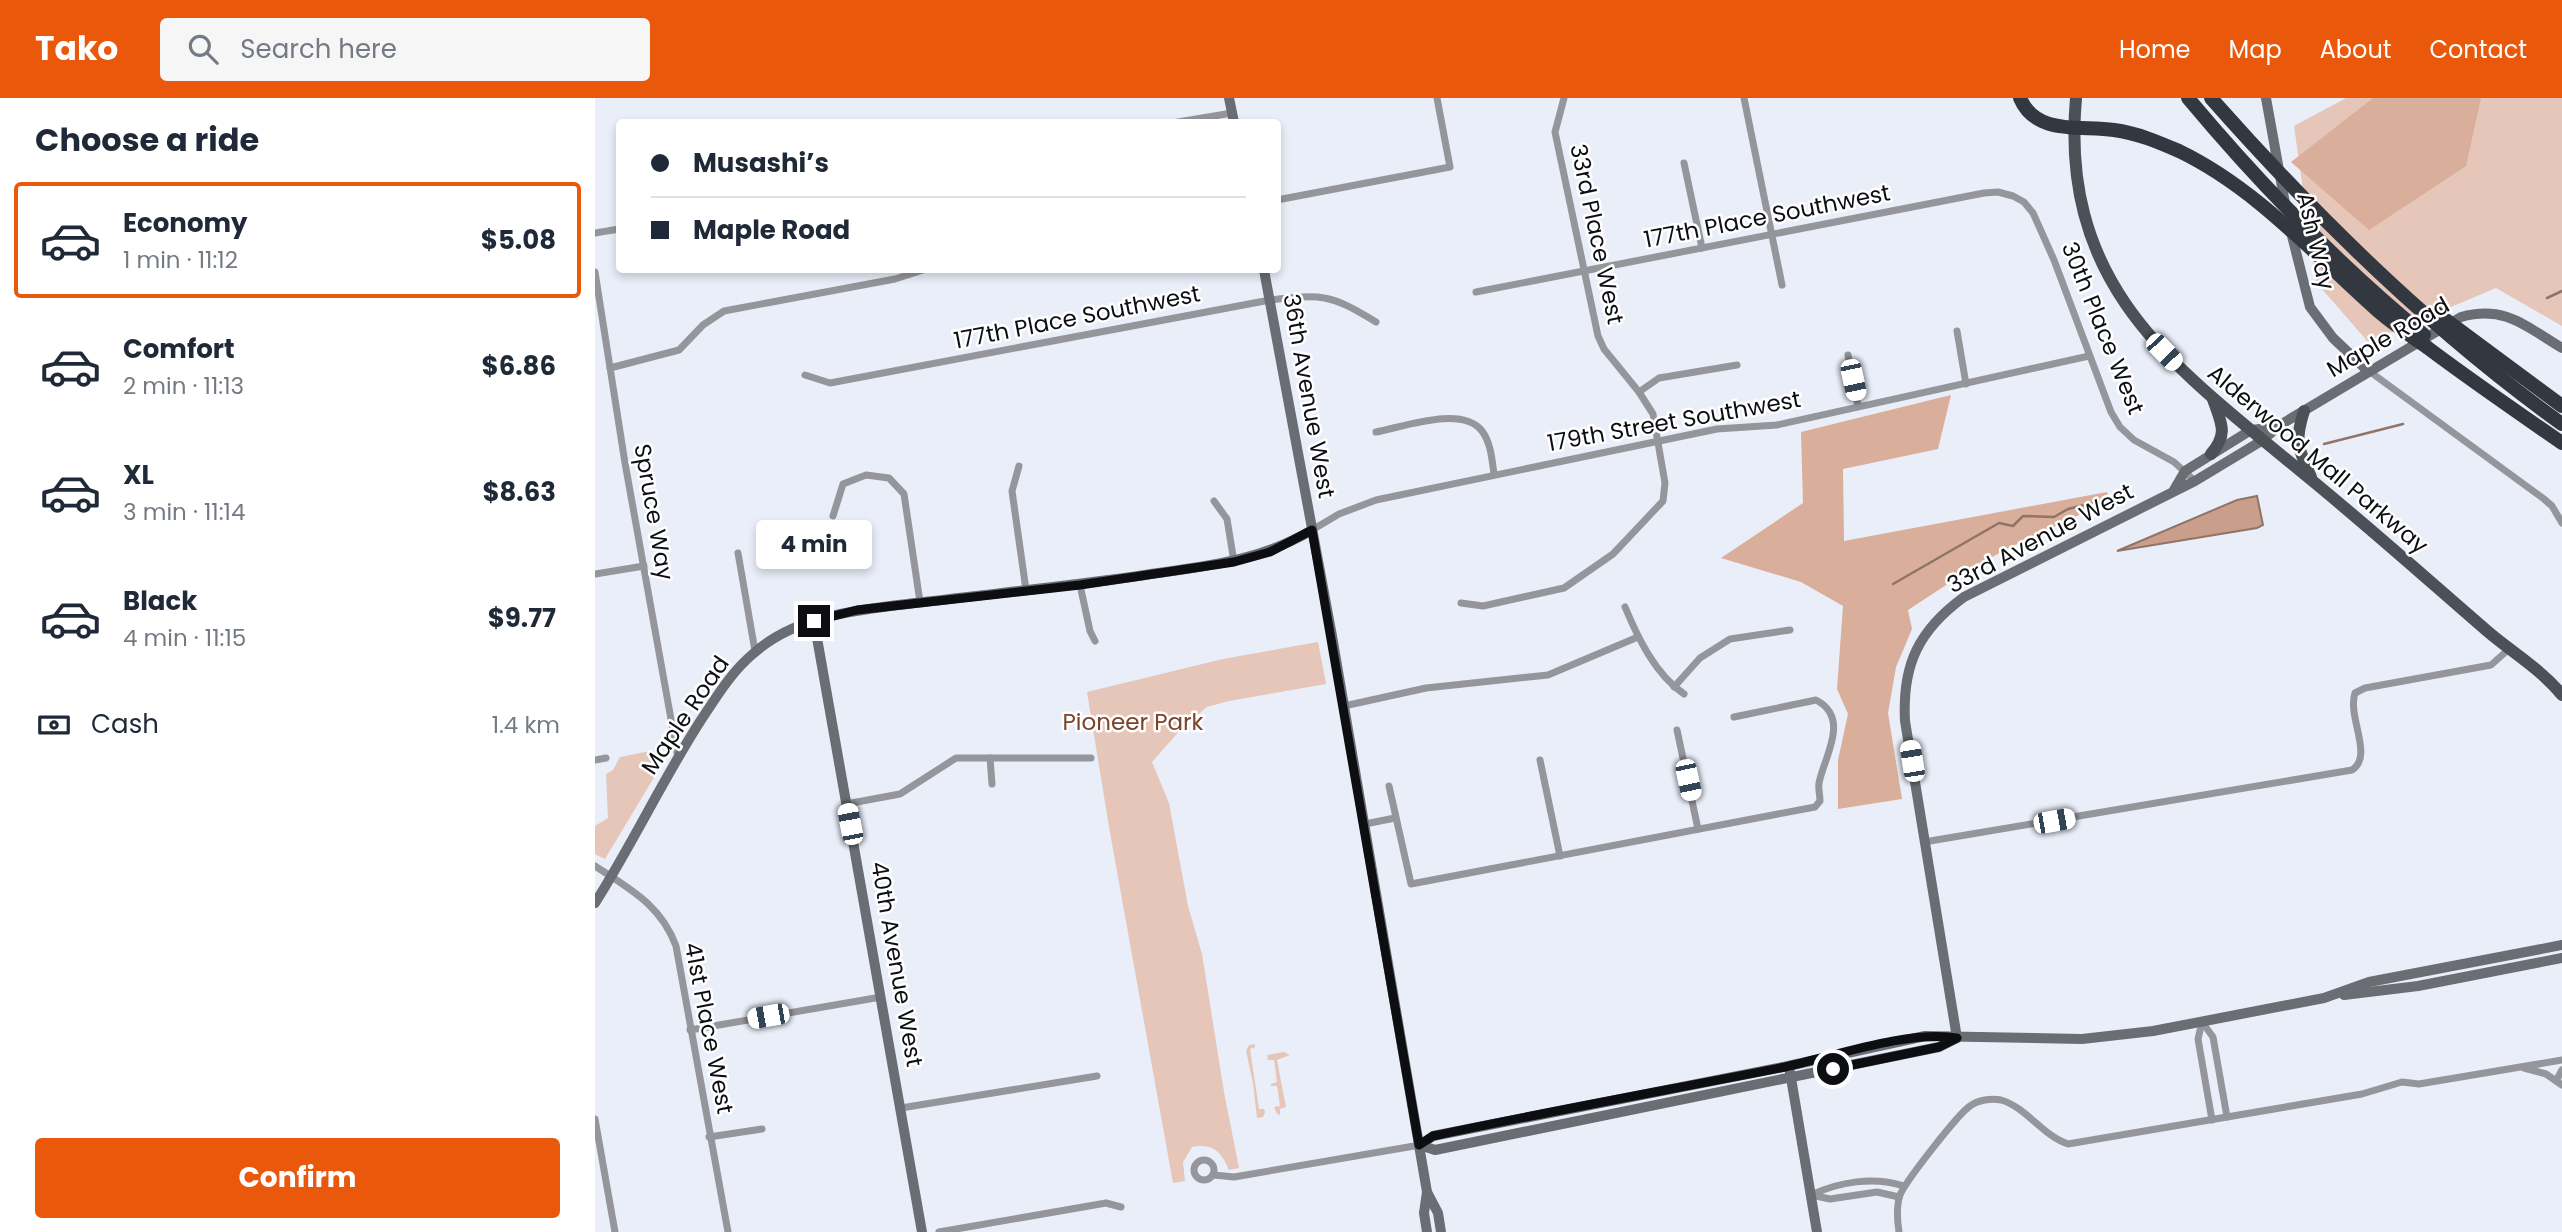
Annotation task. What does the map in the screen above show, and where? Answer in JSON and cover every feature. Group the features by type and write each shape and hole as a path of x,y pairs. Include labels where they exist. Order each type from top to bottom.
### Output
{"highway":[{"path":"2020,98 2031,115 2046,124 2112,130 2155,141 2199,160 2250,195 2379,312 2476,366 2562,405"},
{"path":"2188,98 2257,176 2340,259 2417,329 2562,424"},
{"path":"2211,98 2308,204 2476,366 2520,414 2562,443"}],"main road":[{"name":"Alderwood Mall Parkway","path":"2077,98 2074,128 2077,172 2084,210 2101,261 2114,286 2148,336 2213,399 2313,481 2562,695"},
{"path":"2211,454 2221,442 2223,432 2213,399"},
{"path":"2304,411 2298,429 2298,446 2313,481"}],"street":[{"path":"1229,98 1233,118"},
{"path":"1281,199 1450,167 1437,98"},
{"name":"33rd Place West","path":"1461,603 1483,606 1564,588 1613,554 1663,501 1665,483 1653,414 1604,349 1598,335 1555,132 1564,98"},
{"path":"1744,98 1782,285"},
{"name":"Ash Way","path":"2266,98 2294,248 2310,307 2333,338 2368,371"},
{"path":"1684,163 1702,248"},
{"name":"30th Place West","path":"1984,193 1999,192 2013,196 2024,202 2033,213 2055,260 2111,412 2120,427 2134,440 2185,471 2195,481"},
{"name":"177th Place Southwest","path":"1476,292 1984,193"},
{"path":"595,233 616,230"},
{"name":"Spruce Way","path":"595,272 599,325 610,368 678,758"},
{"path":"610,368 679,350 703,325 724,311 895,279 914,273"},
{"name":"36th Avenue West","path":"1265,273 1365,824 1427,1192 1424,1213 1427,1232"},
{"name":"177th Place Southwest","path":"805,375 829,383 1270,300 1310,296 1344,303 1376,322"},
{"name":"Maple Road","path":"2263,440 2277,427 2461,317 2483,312 2501,313 2562,348"},
{"path":"1957,331 1966,384"},
{"path":"1848,355 1858,406"},
{"name":"179th Street Southwest","path":"1312,530 1339,514 1376,500 1717,429 1777,425 2089,356"},
{"path":"1639,392 1660,378 1737,365"},
{"path":"2368,371 2544,499 2552,506 2562,523"},
{"path":"1376,432 1447,418 1461,419 1481,430 1487,441 1494,474"},
{"name":"Maple Road","path":"2251,430 2277,427"},
{"path":"2174,490 2185,471 2251,430"},
{"name":"33rd Avenue West","path":"1957,1038 1905,721 1904,697 1908,671 1916,648 1929,627 1964,597 2195,481 2263,440"},
{"path":"1019,466 1012,491 1026,590"},
{"path":"833,516 843,484 866,475 889,478 904,494 920,602"},
{"path":"1214,501 1227,519 1234,562"},
{"name":"Maple Road","path":"595,903 678,758 719,693 755,651 784,633 814,621 857,610 1080,585 1234,562 1270,552 1312,530"},
{"path":"738,553 755,651"},
{"path":"595,574 643,566"},
{"path":"1080,585 1090,631 1095,641"},
{"path":"1625,607 1638,637 1674,687 1684,694"},
{"name":"40th Avenue West","path":"814,621 922,1232"},
{"path":"1674,687 1700,657 1730,639 1790,629"},
{"path":"1344,706 1426,688 1548,675 1638,637"},
{"path":"1924,842 2352,770 2358,766 2362,754 2352,703 2355,693 2365,688 2491,664 2509,649"},
{"path":"1389,786 1411,884 1815,807 1821,801 1819,785 1832,746 1834,728 1825,705 1816,701 1734,717"},
{"path":"1677,730 1698,829"},
{"path":"595,760 606,758"},
{"path":"846,804 899,794 956,758 1091,758"},
{"path":"990,758 992,784"},
{"path":"1540,760 1560,856"},
{"path":"1365,824 1395,818"},
{"name":"41st Place West","path":"595,866 653,907 671,932 676,946 728,1232"},
{"path":"2324,998 2369,982 2562,944"},
{"path":"1419,1145 1435,1150 1667,1102 1925,1036 2082,1039 2153,1031 2324,998 2418,986 2562,958"},
{"path":"2448,966 2456,971 2480,973"},
{"path":"2418,986 2423,978 2445,973 2448,966"},
{"path":"690,1030 881,997"},
{"path":"2202,1022 2214,1039 2227,1117"},
{"path":"2202,1022 2198,1039 2212,1119"},
{"path":"1899,1232 1897,1214 1899,1197 1904,1186 1962,1113 1969,1106 1988,1100 2000,1100 2009,1104 2068,1144 2374,1091 2402,1082 2419,1084 2562,1060"},
{"path":"2520,1068 2546,1074 2560,1082 2562,1070"},
{"path":"1214,1175 1234,1177 1419,1145 1433,1136 1583,1106 1790,1072"},
{"path":"1790,1072 1817,1232"},
{"path":"901,1108 1097,1076"},
{"path":"1583,1106 1592,1111 1657,1098 1667,1102"},
{"path":"1532,1130 1551,1119 1576,1114 1583,1106"},
{"path":"595,1119 615,1232"},
{"path":"709,1137 762,1129"},
{"path":"1811,1195 1828,1187 1874,1180 1904,1186"},
{"name":"36th Avenue West","path":"1427,1192 1438,1213 1441,1232"},
{"path":"1811,1195 1830,1199 1877,1192 1899,1197"},
{"path":"939,1232 1106,1203 1121,1207"}],"green space":[{"path":"2346,98 2562,98 2562,326 2496,288 2368,342 2316,282 2294,126"},
{"name":"Pioneer Park","path":"1318,642 1326,684 1207,707 1182,728 1152,762 1169,803 1188,906 1202,954 1239,1168 1229,1170 1219,1153 1211,1148 1192,1147 1183,1162 1185,1181 1173,1183 1087,692 1223,659"},
{"path":"661,749 662,764 605,859 595,854 595,826 608,818 606,774 613,770 620,757"},
{"path":"1255,1044 1255,1047 1250,1049 1259,1109 1264,1109 1265,1112 1263,1117 1257,1118 1246,1051 1249,1045"},
{"path":"1284,1052 1290,1055 1277,1060 1286,1107 1280,1109 1280,1115 1274,1107 1280,1106 1277,1086 1271,1086 1277,1082 1274,1060 1268,1060 1267,1055"}],"shaded area":[{"path":"2373,98 2481,98 2466,166 2369,230 2291,162"},
{"path":"1951,395 1938,449 1843,469 1844,541 2107,492 2109,501 1975,566 1908,610 1912,629 1896,667 1888,713 1902,799 1838,809 1838,760 1848,714 1837,689 1843,606 1801,582 1721,558 1803,503 1801,432"},
{"path":"2257,496 2263,525 2257,528 2117,551 2237,500"}],"waterway":[{"path":"2547,298 2562,291"},
{"path":"2324,444 2403,424"},
{"path":"1893,584 1999,523 2013,526 2023,516 2054,517 2068,509 2109,499"}],"route":[{"path":"814,621 857,610 1080,585 1234,562 1270,552 1312,530 1419,1145 1433,1136 1788,1066 1925,1036 1957,1038 1939,1047 1833,1069"}]}
